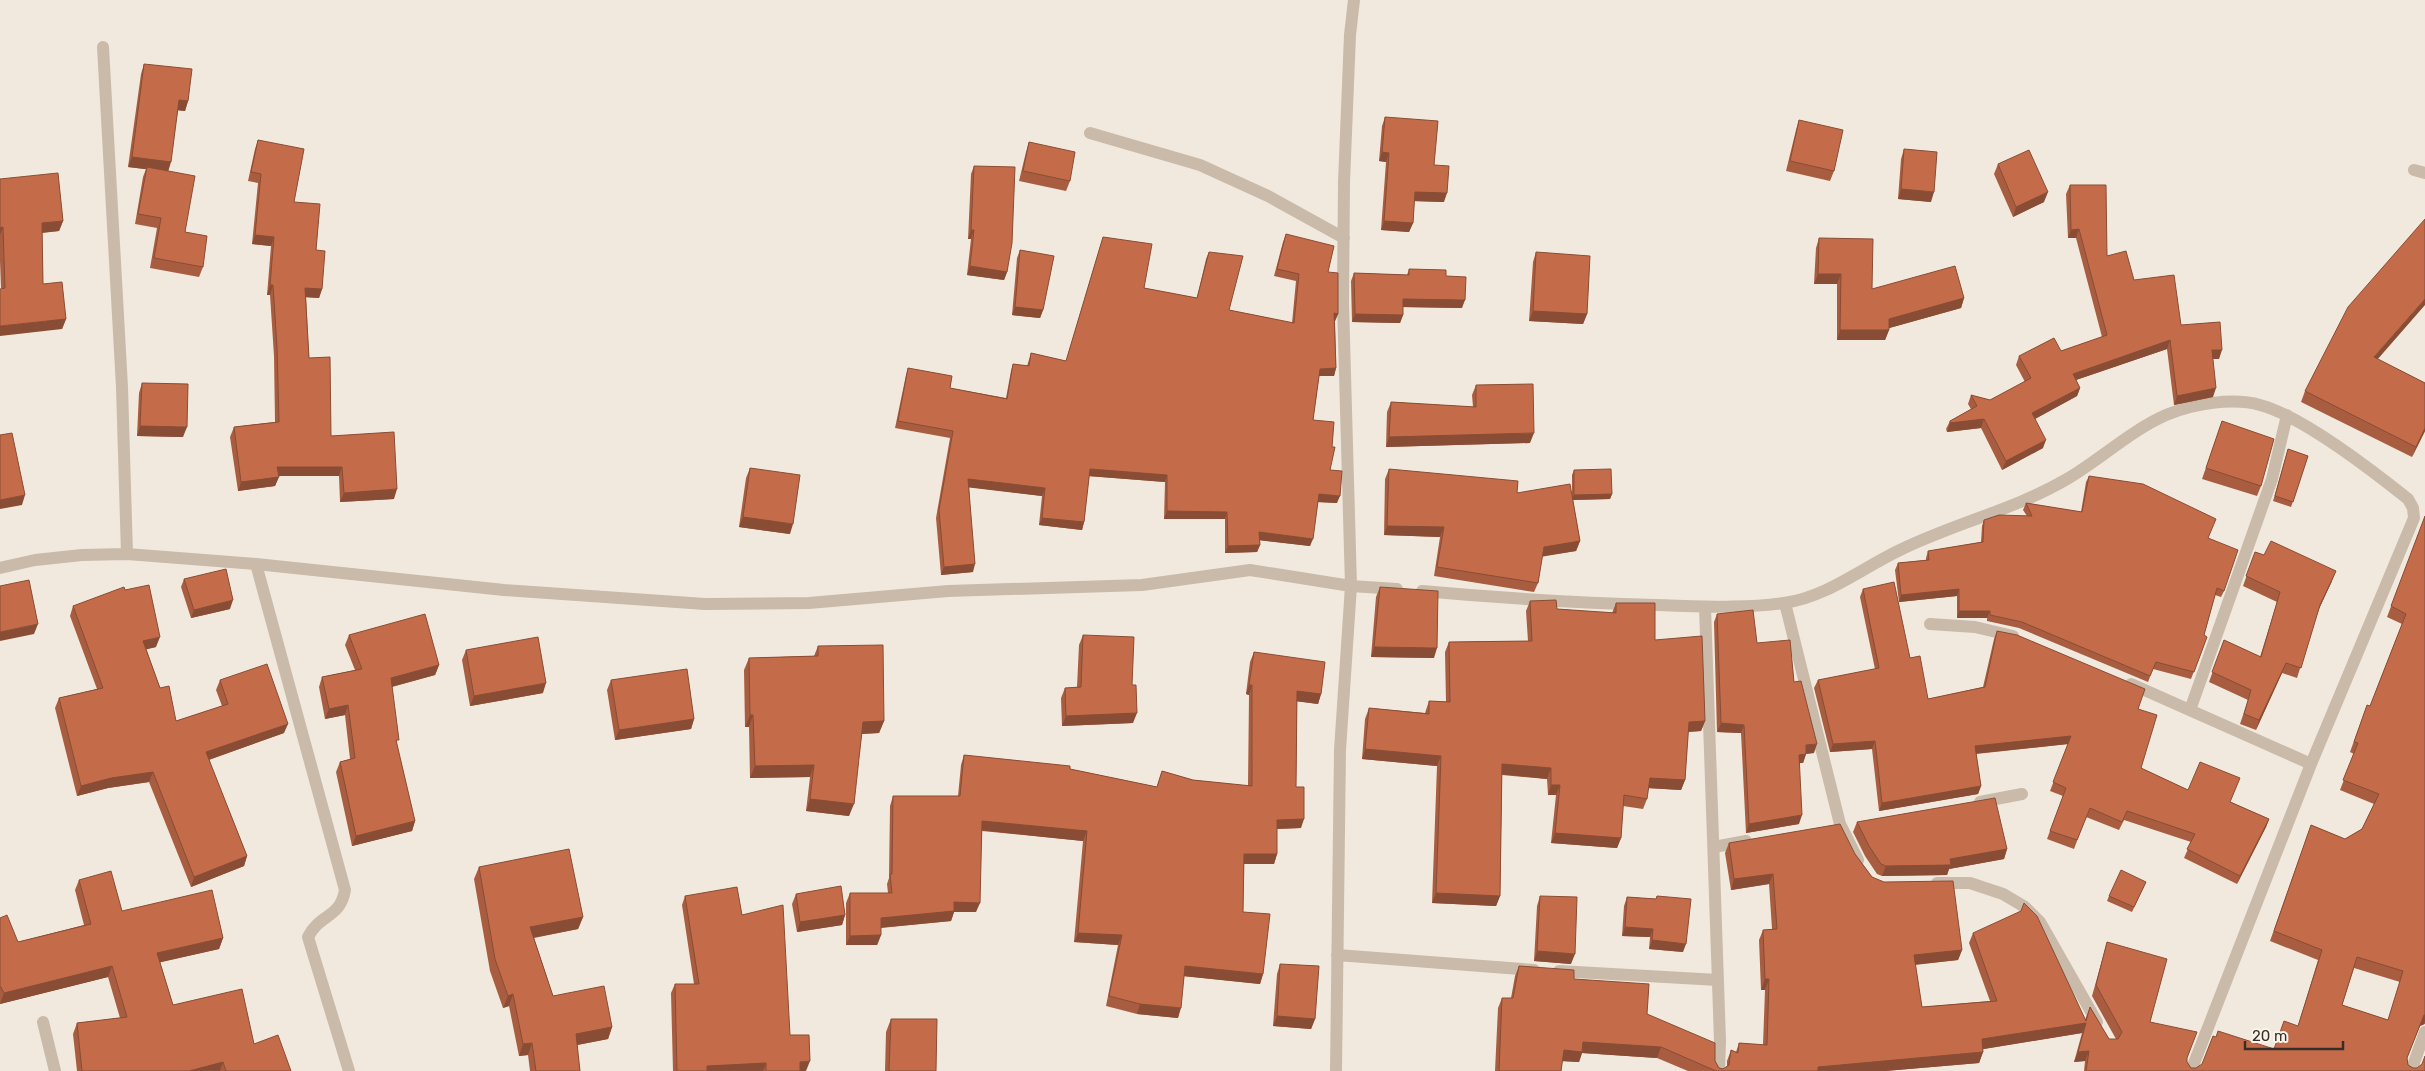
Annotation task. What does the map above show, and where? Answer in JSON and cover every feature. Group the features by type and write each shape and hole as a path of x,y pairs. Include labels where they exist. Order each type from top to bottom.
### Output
{"street":[{"path":"1336,1071 1340,750 1351,586 1344,238 1350,35 1354,0"},
{"path":"103,47 121,368 126,554"},
{"path":"1090,133 1200,165 1268,196 1344,238"},
{"path":"0,568 35,560 82,554 126,554 256,564 504,590 705,604 809,603 948,591 1142,585 1250,570 1351,586 1554,602 1704,606 1785,603 1815,594 1840,583 1926,538 2000,511 2038,494 2068,478 2145,426 2168,414 2235,401 2260,404 2287,415 2408,499 2413,508 2414,518 2311,764 2191,1071"},
{"path":"2190,710 2272,478 2287,415"},
{"path":"256,564 344,890 343,902 335,913 316,923 308,937 349,1071"},
{"path":"1785,603 1840,824 1858,860 1868,873"},
{"path":"1704,606 1714,846 1719,1071"},
{"path":"1930,624 1975,627 2025,640"},
{"path":"2116,677 2311,764"},
{"path":"1969,804 2022,794"},
{"path":"1714,846 1762,838"},
{"path":"1920,884 1970,883 2002,894 2025,907 2040,922 2106,1036"},
{"path":"1337,955 1571,972 1718,980"},
{"path":"43,1022 55,1071"},
{"path":"2411,1071 2425,1032"}],"building":[{"path":"144,64 192,69 188,101 179,100 171,162 132,157"},
{"path":"1385,117 1438,121 1434,165 1449,166 1447,193 1415,192 1413,223 1384,221 1389,153 1382,152"},
{"path":"1799,120 1843,130 1834,171 1790,161"},
{"path":"258,140 304,149 294,202 320,204 316,250 325,251 322,289 305,288 309,358 330,357 331,436 394,432 397,489 344,493 342,467 277,467 279,477 241,482 234,427 279,422 273,285 270,285 274,237 255,235 261,174 251,172"},
{"path":"1029,142 1075,152 1070,181 1023,171"},
{"path":"1904,149 1937,152 1934,192 1901,189"},
{"path":"2029,150 2048,192 2016,207 1998,164"},
{"path":"974,166 1015,167 1012,243 1007,272 970,266 974,230 971,230"},
{"path":"147,167 195,176 185,232 207,236 203,267 154,258 161,218 138,214"},
{"path":"58,173 63,221 42,223 43,284 62,282 66,319 0,326 0,289 5,288 3,227 0,228 0,179"},
{"path":"2070,185 2106,185 2107,256 2126,251 2134,280 2174,275 2181,325 2220,322 2222,350 2212,350 2216,388 2177,396 2170,340 2073,374 2080,388 2032,413 2046,440 2006,461 1984,419 1950,423 1950,421 1977,406 1971,395 1990,400 2031,378 2019,356 2054,338 2061,351 2107,335 2079,229 2071,230"},
{"path":"2425,219 2425,299 2374,357 2425,383 2425,428 2416,447 2305,391 2348,307"},
{"path":"1286,234 1334,246 1328,272 1338,273 1338,314 1334,313 1336,368 1320,369 1313,420 1334,422 1332,447 1335,447 1330,470 1342,471 1340,496 1319,494 1313,539 1259,532 1260,545 1228,546 1227,512 1167,511 1167,475 1090,469 1084,522 1042,518 1045,488 968,479 975,564 944,567 939,510 953,431 898,421 908,368 952,376 950,388 1007,399 1013,364 1029,366 1031,353 1066,361 1103,237 1152,244 1144,288 1197,298 1209,252 1243,256 1229,310 1294,323 1299,274 1277,269"},
{"path":"1819,238 1873,239 1872,289 1955,266 1964,298 1889,319 1889,330 1840,330 1841,274 1818,274"},
{"path":"1020,250 1054,256 1043,310 1015,307"},
{"path":"1536,252 1590,256 1587,314 1533,311"},
{"path":"1409,269 1446,270 1446,276 1466,277 1465,300 1403,299 1403,315 1355,314 1354,273 1409,275"},
{"path":"142,383 188,384 187,427 140,426"},
{"path":"1533,384 1534,433 1389,437 1391,402 1476,407 1476,385"},
{"path":"2222,421 2274,439 2261,486 2206,468"},
{"path":"12,433 25,495 0,500 0,435"},
{"path":"2288,449 2308,456 2293,502 2275,496"},
{"path":"750,468 800,475 793,524 743,517"},
{"path":"1389,469 1518,481 1517,493 1570,484 1580,541 1544,547 1538,583 1437,567 1444,527 1387,526"},
{"path":"1611,469 1612,494 1574,495 1574,470"},
{"path":"2089,476 2143,484 2216,519 2208,538 2238,550 2224,591 2217,588 2204,635 2207,637 2194,672 2156,662 2150,676 2022,622 1990,615 1990,611 1959,611 1959,589 1901,595 1898,563 1929,560 1928,551 1983,542 1984,520 1999,515 2032,516 2026,503 2082,512"},
{"path":"2425,516 2425,1015 2407,1058 2408,1065 2417,1068 2422,1064 2425,1056 2425,1071 2086,1071 2089,1051 2078,1052 2086,1023 1982,1039 1983,1052 1818,1067 1818,1071 1716,1071 1661,1047 1583,1042 1582,1052 1564,1050 1561,1071 1499,1071 1502,998 1513,998 1519,966 1574,970 1574,979 1649,984 1647,1014 1715,1043 1715,1061 1719,1068 1723,1069 1729,1065 1731,1050 1738,1053 1739,1043 1767,1045 1769,979 1765,979 1763,930 1777,929 1773,874 1734,879 1729,843 1840,824 1855,854 1872,877 1884,882 1953,881 1962,950 1914,955 1922,1007 1997,1001 1973,933 2021,911 2024,903 2037,916 2086,1021 2090,1007 2109,1039 2118,1039 2122,1032 2096,985 2107,942 2167,959 2150,1022 2197,1032 2187,1058 2191,1068 2196,1068 2202,1064 2213,1036 2216,1037 2218,1031 2274,1049 2284,1021 2298,1026 2322,950 2274,931 2311,825 2345,839 2362,829 2379,794 2343,780 2358,743 2354,742 2367,705 2370,706 2406,614 2391,606","holes":["2357,957 2403,971 2388,1020 2342,1005"]},
{"path":"2271,541 2336,571 2320,605 2301,668 2286,663 2259,720 2244,714 2251,690 2212,672 2224,640 2261,657 2280,592 2246,576 2255,552 2264,555"},
{"path":"226,569 233,600 194,610 184,579"},
{"path":"29,580 38,624 0,632 0,586"},
{"path":"1894,582 1910,658 1920,656 1928,699 1985,687 1997,631 2017,635 2145,689 2138,709 2157,715 2141,768 2188,790 2200,762 2240,778 2230,802 2269,819 2240,876 2187,849 2195,834 2127,811 2122,822 2090,808 2077,840 2050,831 2066,788 2053,782 2071,736 1975,746 1981,786 1882,803 1875,741 1833,744 1818,680 1879,668 1863,589"},
{"path":"149,585 160,637 143,641 160,688 169,686 176,721 228,704 220,680 267,664 288,724 206,752 247,856 194,877 153,772 111,778 81,786 59,698 103,688 73,606 124,587 125,590"},
{"path":"1380,587 1438,591 1437,648 1374,647"},
{"path":"1556,600 1557,609 1616,613 1616,603 1655,603 1655,640 1702,636 1705,721 1689,722 1685,780 1650,778 1647,799 1624,795 1621,838 1555,833 1560,785 1551,785 1551,768 1502,764 1500,896 1436,893 1441,756 1365,749 1369,708 1429,714 1429,701 1450,702 1449,642 1532,641 1530,601"},
{"path":"1753,610 1757,643 1790,640 1794,682 1801,681 1817,744 1806,745 1806,754 1799,755 1802,815 1749,824 1744,725 1721,723 1717,614"},
{"path":"425,614 439,665 391,678 399,740 396,740 415,821 356,836 340,762 355,758 348,705 329,709 322,677 362,669 349,635"},
{"path":"1083,635 1134,637 1132,685 1136,685 1137,713 1066,716 1065,688 1081,687"},
{"path":"538,637 546,683 474,696 466,650"},
{"path":"883,645 884,721 863,722 854,804 810,799 814,765 755,766 753,715 750,715 749,658 818,656 818,646"},
{"path":"1254,652 1325,662 1321,694 1297,691 1296,787 1304,787 1304,819 1277,820 1277,854 1244,854 1243,912 1270,914 1263,974 1185,966 1181,1008 1140,1004 1109,996 1122,935 1078,933 1087,831 982,821 980,903 954,902 954,911 881,918 881,935 850,936 850,893 892,893 890,874 892,874 893,796 960,796 964,755 1070,766 1070,769 1157,787 1162,771 1193,780 1252,786 1252,685 1249,685"},
{"path":"687,669 694,719 619,730 611,680"},
{"path":"1995,798 2007,849 1950,859 1951,865 1886,866 1881,864 1857,822"},
{"path":"569,849 583,917 530,927 553,996 604,986 612,1027 576,1034 580,1071 536,1071 532,1043 523,1044 513,994 508,996 495,959 479,867"},
{"path":"2121,870 2146,882 2134,907 2109,896"},
{"path":"111,871 122,911 212,890 223,938 157,953 173,1005 242,989 254,1044 278,1035 291,1071 226,1071 223,1062 189,1071 82,1071 77,1023 127,1017 112,966 4,993 0,987 0,918 7,915 18,942 91,924 79,880"},
{"path":"841,886 845,915 800,922 796,894"},
{"path":"737,887 742,915 783,905 790,1035 809,1035 810,1061 800,1062 800,1071 766,1071 766,1063 707,1066 707,1071 677,1071 675,984 699,984 685,896"},
{"path":"1540,896 1577,897 1575,954 1537,951"},
{"path":"1657,896 1691,899 1686,944 1652,940 1653,929 1625,927 1627,897 1656,899"},
{"path":"1280,964 1319,966 1315,1019 1277,1016"},
{"path":"891,1019 937,1019 936,1071 889,1071"}]}
